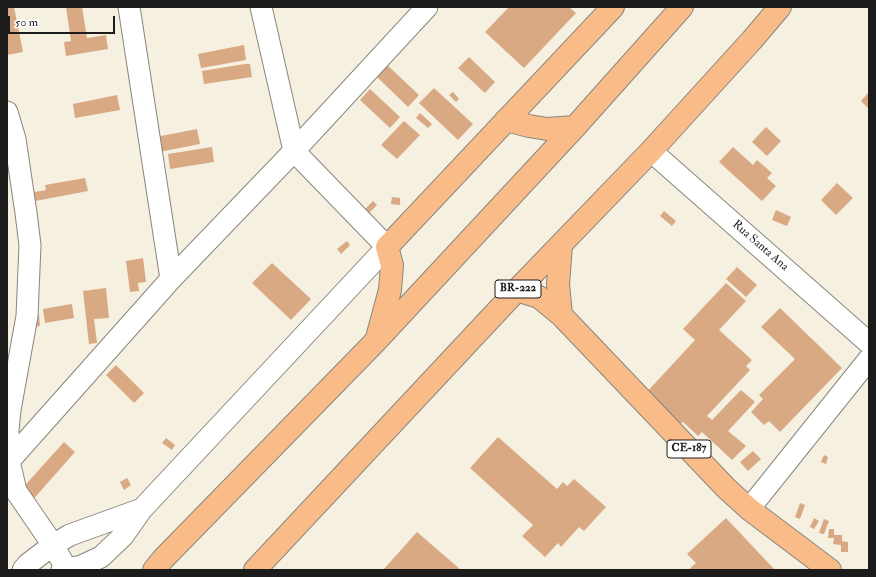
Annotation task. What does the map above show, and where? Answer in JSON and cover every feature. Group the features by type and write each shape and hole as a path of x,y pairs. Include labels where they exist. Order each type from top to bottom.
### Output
{"main road":[{"path":"376,341 390,290 392,265 387,247 614,7"},
{"path":"161,566 376,341 575,127 682,7"},
{"name":"BR-222","path":"255,570 561,244 651,151 752,40 779,7"},
{"path":"506,120 529,126 547,128 575,127"},
{"path":"560,315 558,284 561,244"},
{"name":"CE-187","path":"518,290 539,297 560,315 726,488 749,509 830,570"}],"street":[{"path":"129,7 172,279"},
{"path":"7,112 15,139 30,245 27,316 10,410 8,430 9,461 16,491 53,545 64,569 79,567 101,558 123,536 142,509 387,247 294,152 261,7"},
{"path":"9,461 172,279 294,152 427,7"},
{"name":"Rua Santa Ana","path":"651,151 869,343"},
{"path":"749,509 869,359"},
{"path":"23,570 28,564 53,545 70,535 142,509"}],"building":[{"path":"7,7 14,7 23,52 7,55"},
{"path":"66,7 82,7 87,38 106,35 108,49 66,56 64,42 71,41"},
{"path":"509,7 569,7 576,13 524,68 485,32"},
{"path":"244,45 246,60 201,68 198,54"},
{"path":"469,57 495,82 485,93 458,68"},
{"path":"385,63 419,95 408,107 375,75"},
{"path":"250,64 252,77 204,84 202,71"},
{"path":"434,88 473,124 458,140 419,103"},
{"path":"370,89 400,117 390,128 360,100"},
{"path":"453,92 459,99 456,102 449,95"},
{"path":"869,92 869,106 868,108 861,101"},
{"path":"117,95 120,110 75,118 73,104"},
{"path":"420,113 432,124 428,128 416,118"},
{"path":"404,121 420,135 397,159 381,145"},
{"path":"766,127 781,141 767,156 752,142"},
{"path":"197,129 200,144 159,152 156,137"},
{"path":"212,147 214,162 170,169 168,154"},
{"path":"733,147 753,165 757,160 772,173 767,178 776,186 762,201 719,162"},
{"path":"85,178 88,191 30,202 29,193 46,190 45,185"},
{"path":"837,183 853,198 836,215 821,200"},
{"path":"392,197 400,198 400,205 391,204"},
{"path":"373,201 377,205 368,214 364,210"},
{"path":"776,210 791,217 787,226 772,220"},
{"path":"664,211 676,221 672,226 660,216"},
{"path":"347,241 350,245 341,254 337,249"},
{"path":"143,258 146,282 138,283 139,291 130,292 126,261"},
{"path":"272,263 311,299 291,320 252,283"},
{"path":"737,267 757,285 746,297 726,279"},
{"path":"726,283 746,301 719,330 752,360 746,366 750,370 707,416 712,420 741,390 755,402 728,431 746,446 732,460 702,432 698,436 683,422 679,425 645,394 695,340 683,329"},
{"path":"106,288 109,318 94,319 97,343 89,344 83,291"},
{"path":"72,304 74,318 45,323 43,309"},
{"path":"780,308 842,368 780,432 769,421 764,425 751,412 763,399 759,395 795,359 761,327"},
{"path":"39,315 40,326 31,327 31,316"},
{"path":"116,365 144,393 134,403 106,375"},
{"path":"498,437 557,489 563,482 567,486 574,479 606,507 584,531 579,527 561,547 558,543 545,557 522,536 533,525 470,468"},
{"path":"166,438 175,445 172,450 162,443"},
{"path":"64,442 75,452 30,503 19,492"},
{"path":"753,451 761,459 748,471 740,462"},
{"path":"824,455 828,457 826,464 821,462"},
{"path":"127,478 131,485 124,490 120,482"},
{"path":"800,503 805,505 800,519 795,517"},
{"path":"726,518 775,570 688,570 696,563 687,554"},
{"path":"814,518 819,521 814,529 810,527"},
{"path":"824,519 829,521 824,534 819,533"},
{"path":"829,529 834,529 834,535 842,535 842,541 848,542 848,552 841,552 841,545 833,544 834,538 828,538"},
{"path":"417,532 461,570 383,570"}]}
